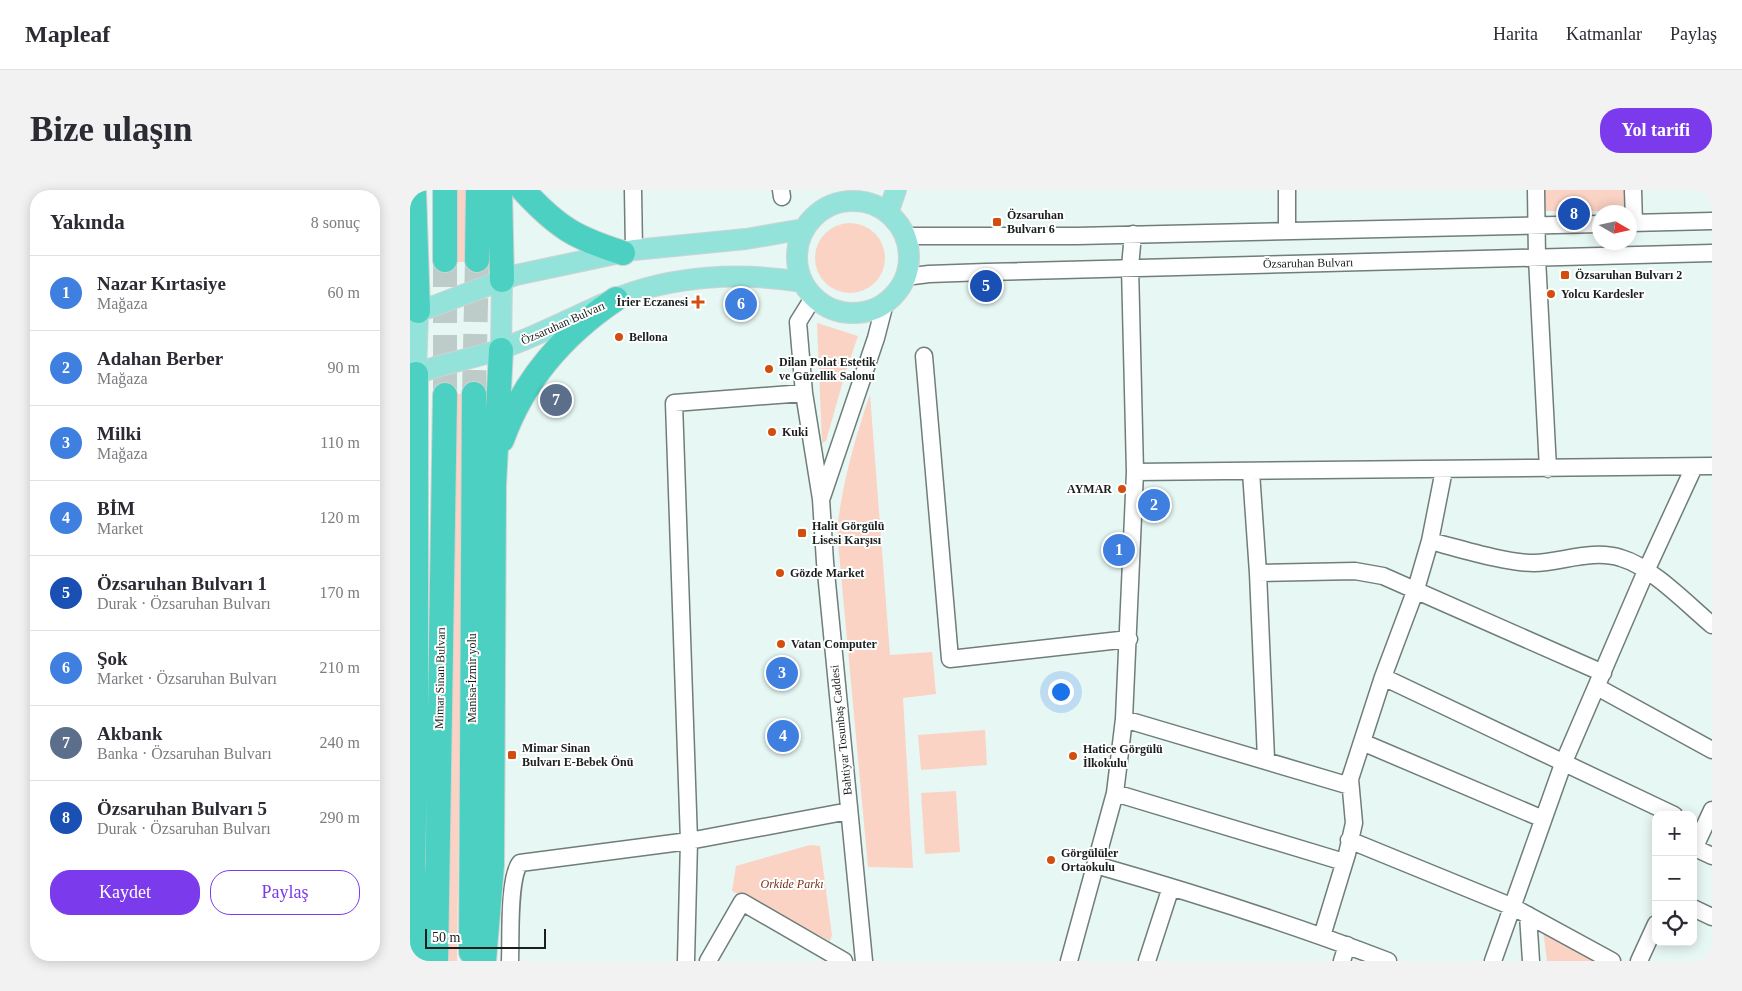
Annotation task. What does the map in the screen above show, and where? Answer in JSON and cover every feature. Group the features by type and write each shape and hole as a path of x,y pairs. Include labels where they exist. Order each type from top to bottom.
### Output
{"highway":[{"path":"414,190 414,313"},
{"path":"445,260 446,190"},
{"path":"477,260 478,190"},
{"path":"500,190 502,280"},
{"path":"523,190 563,229 596,245 628,252"},
{"path":"494,486 500,444 510,416 531,382 565,339 589,317 616,299"},
{"path":"484,961 492,855 494,486 500,350"},
{"path":"416,961 412,921 416,740 412,510 413,384 423,389 435,386 482,384 492,386 498,393"},
{"name":"Manisa-İzmir yolu","path":"471,961 474,394"},
{"name":"Mimar Sinan Bulvarı","path":"436,961 445,395"}],"main road":[{"path":"888,213 896,190"},
{"path":"844,196 873,204 888,213 898,223 905,236 908,264 905,277 897,292 885,303 870,310 854,313 837,311 813,298 802,282 796,257 798,242 804,229 813,217 844,196"},
{"path":"413,384 414,313 502,280 628,252 746,239 804,229"},
{"name":"Özsaruhan Bulvarı","path":"413,384 568,322 616,299 651,287 722,277 756,276 802,282"},
{"path":"500,350 502,280"}],"street":[{"path":"628,252 632,190"},
{"path":"1287,190 1287,231"},
{"path":"1536,190 1537,258 1548,468"},
{"path":"1633,190 1633,205"},
{"path":"1637,223 1712,221"},
{"path":"905,236 1133,234 1592,224"},
{"path":"1069,961 1115,793 1124,719 1130,639 1135,472 1130,267 1133,234"},
{"name":"Özsaruhan Bulvarı","path":"905,277 929,274 1130,267 1712,253"},
{"name":"Bahtiyar Tosunbaş Caddesi","path":"813,298 798,322 804,394 821,499 825,562 864,961"},
{"name":"Bahtiyar Tosunbaş Caddesi","path":"821,499 876,338 885,303"},
{"path":"924,356 950,660 1130,639"},
{"path":"686,961 689,841 674,403 804,394"},
{"path":"1135,472 1712,466"},
{"path":"1493,961 1563,764 1646,571 1694,467"},
{"path":"1322,936 1354,823 1350,779 1383,678 1416,589 1430,540 1444,470"},
{"path":"1251,472 1258,573 1266,759"},
{"path":"1430,540 1485,555 1532,563 1597,555 1621,558 1646,571 1712,625"},
{"path":"1258,573 1355,571 1383,576 1416,589 1600,680 1712,750"},
{"path":"1383,678 1665,811"},
{"path":"1124,719 1266,759 1350,786"},
{"path":"1362,742 1543,820"},
{"path":"1115,793 1344,862"},
{"path":"1698,826 1712,810"},
{"path":"510,961 512,903 516,869 520,863 689,841 849,811"},
{"path":"1349,840 1513,907 1612,961"},
{"path":"1697,850 1712,856"},
{"path":"1096,865 1322,936 1388,961"},
{"path":"1147,961 1171,887"},
{"path":"708,961 742,902 844,961"},
{"path":"1697,910 1712,916"},
{"path":"1528,915 1530,961"},
{"path":"1639,961 1652,933"},
{"path":"1342,961 1348,945"}],"green space":[{"path":"457,190 467,190 466,262 457,262"},
{"path":"1542,190 1627,190 1628,205 1592,205 1592,211 1543,211"},
{"path":"850,223 863,226 875,233 882,245 885,258 882,271 875,283 863,290 850,293 837,290 825,283 818,271 815,258 818,245 825,233 837,226"},
{"path":"817,323 858,336 826,441 822,443"},
{"path":"453,394 464,394 457,961 447,961"},
{"path":"870,394 890,655 932,652 936,694 903,698 913,868 868,867 837,531 850,461"},
{"path":"985,730 987,765 921,770 918,735"},
{"path":"956,791 960,852 925,854 921,793"},
{"name":"Orkide Parkı","path":"810,845 820,846 832,935 830,941 732,891 736,866"},
{"path":"1543,930 1600,961 1547,961"}],"tunnel":[{"path":"445,260 445,395"},
{"path":"474,394 477,260"}],"place":[{"name":"Özsaruhan Bulvarı 5","path":"1574,214"},
{"name":"Özsaruhan Bulvarı 6","path":"997,222"},
{"name":"Özsaruhan Bulvarı 2","path":"1565,275"},
{"name":"Özsaruhan Bulvarı 1","path":"986,286"},
{"name":"Yolcu Kardesler","path":"1551,294"},
{"name":"İrier Eczanesi","path":"698,302"},
{"name":"Şok","path":"741,304"},
{"name":"Bellona","path":"619,337"},
{"name":"Dilan Polat Estetik ve Güzellik Salonu","path":"769,369"},
{"name":"Akbank","path":"556,400"},
{"name":"Kuki","path":"772,432"},
{"name":"AYMAR","path":"1122,489"},
{"name":"Adahan Berber","path":"1154,505"},
{"name":"Halit Görgülü Lisesi Karşısı","path":"802,533"},
{"name":"Nazar Kırtasiye","path":"1119,550"},
{"name":"Gözde Market","path":"780,573"},
{"name":"Vatan Computer","path":"781,644"},
{"name":"Milki","path":"782,673"},
{"name":"BİM","path":"783,736"},
{"name":"Mimar Sinan Bulvarı E-Bebek Önü","path":"512,755"},
{"name":"Hatice Görgülü İlkokulu","path":"1073,756"},
{"name":"Görgülüler Ortaokulu","path":"1051,860"}]}
